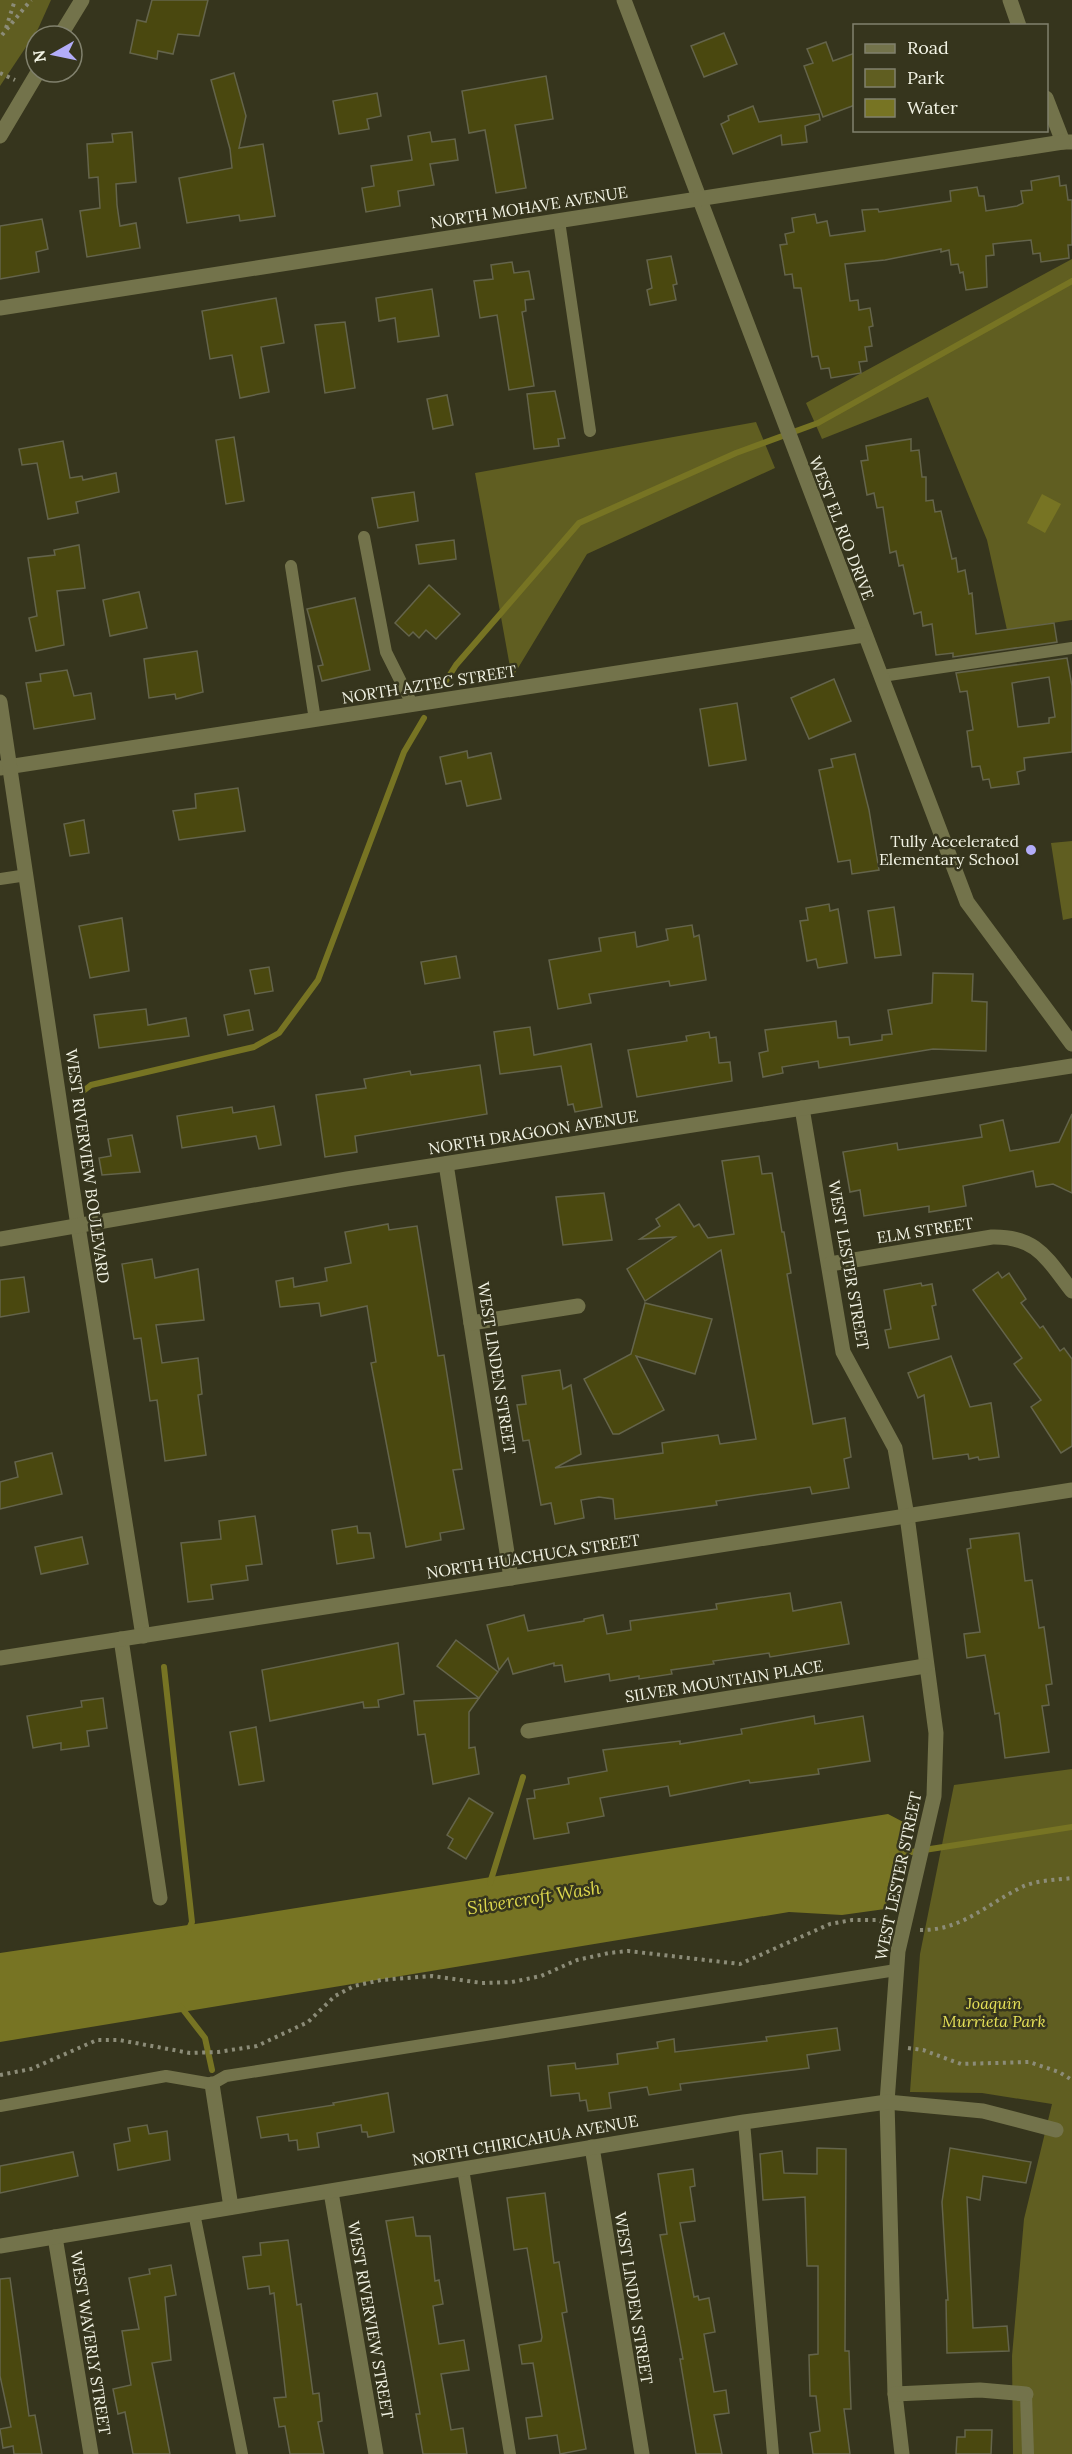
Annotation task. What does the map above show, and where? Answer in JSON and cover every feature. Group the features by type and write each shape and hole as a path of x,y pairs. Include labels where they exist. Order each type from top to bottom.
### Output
{"street":[{"path":"67,24 82,0"},
{"name":"WEST EL RIO DRIVE","path":"624,0 967,902 1072,1044"},
{"path":"1010,0 1018,24"},
{"path":"0,136 31,84"},
{"path":"1048,100 1067,142"},
{"name":"NORTH MOHAVE AVENUE","path":"0,308 1067,142"},
{"name":"NORTH AZTEC STREET","path":"5,767 864,636"},
{"name":"WEST RIVERVIEW BOULEVARD","path":"0,702 5,767 27,875 78,1226 143,1636"},
{"name":"NORTH DRAGOON AVENUE","path":"0,1239 446,1164 1072,1066"},
{"name":"WEST LESTER STREET","path":"802,1108 843,1352 895,1448 907,1516 936,1733 934,1796 912,1886 896,1970 887,2103 895,2394 902,2454"},
{"name":"WEST LINDEN STREET","path":"446,1164 512,1578"},
{"name":"ELM STREET","path":"830,1264 992,1237 1012,1237 1026,1241 1047,1259 1072,1291"},
{"path":"471,1323 578,1306"},
{"name":"NORTH HUACHUCA STREET","path":"0,1658 1072,1490"},
{"path":"122,1639 160,1898"},
{"name":"SILVER MOUNTAIN PLACE","path":"528,1731 926,1666"},
{"path":"212,2084 231,2207"},
{"name":"NORTH CHIRICAHUA AVENUE","path":"0,2246 744,2122 887,2103 982,2111 1056,2130"},
{"name":"WEST LINDEN STREET","path":"591,2147 642,2454"},
{"name":"WEST RIVERVIEW STREET","path":"331,2192 376,2454"},
{"name":"WEST WAVERLY STREET","path":"55,2237 91,2454"},
{"path":"895,2394 980,2390 1026,2394"}],"lane":[{"path":"559,220 591,431"},
{"path":"363,537 386,652 412,705"},
{"path":"291,566 315,720"},
{"path":"882,676 1072,648"},
{"path":"0,879 27,875"},
{"path":"0,2106 166,2076 212,2084 226,2076 896,1970"},
{"path":"744,2122 773,2454"},
{"path":"463,2169 510,2454"},
{"path":"194,2213 242,2454"},
{"path":"1026,2394 1028,2454"}],"path":[{"path":"1,37 15,0"},
{"path":"1,37 31,0"},
{"path":"0,2075 31,2069 97,2040 119,2040 190,2053 218,2052 257,2046 308,2022 335,1996 381,1980 432,1976 482,1983 512,1982 542,1976 577,1960 628,1951 740,1964 830,1924 852,1920 876,1920 903,1929 932,1930 961,1924 1024,1886 1072,1878"},
{"path":"891,2047 922,2050 961,2064 1029,2062 1059,2072 1072,2080"}],"green space":[{"path":"0,0 51,0 40,24 24,24 24,50 0,86"},
{"path":"1072,259 1072,620 1007,630 987,540 928,397 822,439 806,403"},
{"path":"756,422 775,468 587,554 512,678 475,473"},
{"path":"1072,841 1072,918 1063,920 1051,843"},
{"name":"Joaquin Murrieta Park","path":"1072,1769 1072,2454 1013,2454 1012,2356 1024,2219 1052,2104 982,2093 910,2092 920,1954 954,1785"}],"water":[{"path":"1042,494 1061,504 1045,533 1027,523"},
{"path":"888,1814 907,1824 885,1909 842,1915 789,1912 0,2042 0,1953"}],"building":[{"path":"152,0 208,0 199,36 178,34 173,54 158,51 157,59 130,53 137,20 146,22"},
{"path":"724,33 737,64 704,77 691,46"},
{"path":"826,42 833,61 853,54 853,106 823,117 804,66 813,63 807,49"},
{"path":"234,73 246,116 239,148 263,144 275,216 240,221 239,215 187,223 179,178 232,168 230,149 211,80"},
{"path":"546,76 553,119 515,125 526,188 496,193 485,130 469,133 462,91"},
{"path":"377,93 381,116 367,119 369,129 339,134 333,101"},
{"path":"753,106 759,122 819,114 820,120 805,126 807,142 782,145 781,135 733,154 721,124 729,120 728,116"},
{"path":"132,132 136,182 116,184 117,205 120,226 136,223 140,248 87,257 80,211 100,208 98,177 89,178 87,144 113,142 112,134"},
{"path":"430,132 432,142 455,139 458,160 430,164 434,185 398,191 400,206 366,212 362,188 374,186 371,166 412,160 408,136"},
{"path":"1059,176 1060,186 1066,185 1068,200 1072,200 1072,245 1068,245 1069,258 1041,262 1040,253 1033,254 1031,240 993,244 994,255 986,256 987,287 966,290 963,272 960,273 958,264 951,265 949,250 941,252 941,249 885,260 845,264 850,301 858,300 859,310 870,308 873,326 869,327 872,346 865,347 867,361 859,362 861,373 831,378 829,368 821,369 818,356 812,357 801,288 794,288 792,274 785,275 780,245 787,244 785,234 794,232 792,218 815,214 817,223 827,221 830,236 865,231 862,210 878,209 879,212 951,201 950,191 977,187 979,196 984,196 986,211 1017,206 1023,203 1021,191 1032,190 1031,181"},
{"path":"42,219 48,249 36,252 39,272 0,279 0,226"},
{"path":"671,256 677,284 673,285 676,300 650,305 647,290 652,288 647,260"},
{"path":"512,262 514,273 529,271 534,299 525,300 526,311 522,312 534,386 509,390 497,315 480,318 474,281 493,279 491,265"},
{"path":"432,289 439,336 398,342 395,318 379,321 376,298"},
{"path":"276,298 284,343 261,347 269,392 240,398 232,355 210,359 202,311"},
{"path":"345,322 355,388 325,393 315,325"},
{"path":"555,391 565,438 558,439 559,446 534,449 527,394"},
{"path":"447,395 453,425 433,429 427,399"},
{"path":"234,437 244,501 226,504 216,440"},
{"path":"911,439 911,451 919,450 922,477 926,477 926,501 933,500 935,512 941,511 952,559 956,558 958,572 965,570 969,594 972,593 976,634 1054,623 1057,642 953,657 953,653 936,655 932,624 923,626 921,612 914,614 903,565 899,566 896,551 890,553 883,507 877,508 874,493 867,495 861,461 868,460 866,446"},
{"path":"63,441 70,478 82,476 83,480 116,473 119,492 76,502 78,513 48,519 37,463 22,465 19,449"},
{"path":"414,492 418,521 378,528 372,498"},
{"path":"454,540 456,559 419,564 416,545"},
{"path":"79,545 85,588 57,591 64,645 36,651 29,618 37,616 28,558 55,555 54,550"},
{"path":"429,585 460,614 436,639 426,630 419,638 413,632 409,636 395,623"},
{"path":"139,592 147,628 110,636 103,600"},
{"path":"355,598 370,670 322,681 318,666 323,665 307,609"},
{"path":"197,651 203,692 176,699 175,694 149,698 144,659"},
{"path":"1067,658 1072,686 1072,752 1024,758 1025,770 1017,772 1019,784 991,788 989,779 983,780 980,766 972,767 967,731 973,730 967,691 960,692 956,673","holes":["1049,677 1055,717 1049,718 1049,723 1018,727 1012,683"]},
{"path":"67,670 74,696 91,693 95,719 34,729 26,683 41,681 40,674"},
{"path":"834,679 851,721 809,739 791,698"},
{"path":"737,703 746,760 709,766 700,709"},
{"path":"467,751 468,758 491,753 501,799 467,806 461,781 446,784 440,757"},
{"path":"855,754 869,810 879,870 852,874 850,860 838,862 819,770 833,767 831,759"},
{"path":"238,788 245,831 179,840 173,811 196,808 195,794"},
{"path":"84,820 89,853 70,856 64,824"},
{"path":"829,904 830,911 838,909 847,963 818,968 816,959 807,961 800,921 808,920 806,908"},
{"path":"894,907 901,955 875,958 868,911"},
{"path":"122,918 129,971 90,978 79,926"},
{"path":"692,925 694,937 699,935 706,980 670,986 669,981 589,994 591,1003 558,1009 549,960 601,951 599,938 635,932 637,947 668,940 666,929"},
{"path":"456,956 460,978 425,984 421,962"},
{"path":"269,967 273,991 255,994 250,970"},
{"path":"933,973 973,974 972,1001 987,1002 986,1051 933,1049 819,1068 818,1061 782,1067 783,1073 763,1077 759,1053 768,1051 765,1030 836,1021 838,1038 849,1037 850,1045 882,1040 882,1035 892,1034 888,1010 932,1003"},
{"path":"146,1009 148,1025 186,1018 189,1036 99,1048 94,1015"},
{"path":"249,1010 253,1030 228,1035 224,1015"},
{"path":"530,1027 534,1055 591,1044 602,1107 575,1112 573,1104 568,1105 561,1066 500,1074 494,1032"},
{"path":"709,1032 710,1038 716,1037 719,1063 730,1062 732,1081 637,1097 628,1050 687,1041 686,1036"},
{"path":"480,1065 487,1114 355,1136 357,1152 325,1157 316,1095 366,1088 364,1079 410,1071 411,1075"},
{"path":"274,1106 281,1145 259,1149 256,1136 182,1148 177,1116 232,1107 233,1113"},
{"path":"1072,1114 1072,1193 1053,1184 1036,1187 1033,1171 963,1186 966,1206 929,1212 929,1206 864,1216 860,1190 850,1192 843,1152 897,1143 898,1150 982,1137 980,1125 1003,1120 1010,1151 1059,1142"},
{"path":"132,1135 140,1172 102,1175 99,1158 111,1156 108,1139"},
{"path":"759,1156 762,1174 772,1173 782,1232 784,1232 791,1273 787,1274 813,1424 845,1418 851,1457 844,1459 849,1488 812,1494 810,1487 716,1501 717,1505 615,1519 613,1499 599,1497 581,1500 584,1518 555,1524 551,1503 541,1505 529,1440 523,1441 517,1405 526,1404 522,1376 560,1370 563,1389 571,1385 581,1454 555,1468 663,1453 662,1443 718,1435 720,1444 756,1439 721,1250 645,1301 627,1269 675,1237 640,1239 660,1226 656,1219 679,1204 694,1227 699,1224 708,1238 734,1234 722,1161"},
{"path":"604,1193 612,1240 563,1245 556,1197"},
{"path":"388,1224 389,1230 417,1226 438,1356 444,1355 462,1469 453,1470 464,1529 440,1533 441,1540 406,1547 371,1363 376,1362 367,1306 321,1316 319,1303 280,1307 276,1281 293,1278 294,1287 327,1281 325,1268 351,1263 345,1232"},
{"path":"152,1259 155,1278 198,1269 204,1320 156,1325 162,1363 198,1358 202,1394 198,1395 206,1455 165,1461 157,1400 150,1401 141,1338 134,1339 122,1264"},
{"path":"998,1272 1002,1278 1009,1273 1026,1299 1021,1303 1040,1328 1043,1326 1060,1351 1064,1348 1072,1359 1072,1446 1061,1453 1031,1407 1041,1400 1014,1364 1022,1358 973,1290"},
{"path":"24,1277 29,1312 0,1317 0,1280"},
{"path":"921,1283 922,1286 932,1284 936,1305 932,1306 939,1339 889,1348 885,1330 891,1329 884,1290"},
{"path":"645,1303 712,1319 695,1374 636,1356 664,1410 619,1434 613,1434 584,1379 631,1354"},
{"path":"951,1356 970,1407 991,1403 999,1457 979,1460 978,1457 969,1459 968,1454 933,1459 924,1395 918,1398 908,1373"},
{"path":"52,1453 62,1494 0,1509 0,1482 18,1477 15,1462"},
{"path":"255,1516 262,1564 246,1566 248,1580 211,1585 213,1599 188,1602 181,1543 221,1539 219,1521"},
{"path":"357,1526 358,1533 370,1533 374,1558 337,1564 332,1530"},
{"path":"1019,1533 1025,1581 1032,1580 1039,1628 1044,1627 1052,1684 1046,1685 1049,1705 1042,1706 1049,1752 1005,1758 999,1713 995,1714 985,1655 967,1658 964,1634 980,1632 967,1549 971,1548 970,1539"},
{"path":"82,1537 88,1564 41,1574 35,1547"},
{"path":"790,1593 793,1611 841,1602 849,1644 770,1657 769,1653 713,1661 714,1664 671,1670 672,1674 639,1679 639,1676 610,1681 609,1674 565,1682 562,1665 554,1666 554,1663 513,1674 508,1658 499,1670 487,1625 524,1615 528,1631 584,1621 584,1619 603,1615 607,1634 631,1630 630,1621 717,1609 716,1604"},
{"path":"456,1640 498,1672 479,1698 437,1666"},
{"path":"398,1643 404,1694 378,1700 379,1707 364,1708 363,1702 270,1721 262,1670"},
{"path":"103,1698 107,1728 87,1731 89,1746 61,1750 61,1743 33,1748 27,1716 82,1707 81,1701"},
{"path":"479,1698 469,1712 469,1748 475,1747 479,1774 433,1784 425,1734 418,1735 414,1701"},
{"path":"814,1716 815,1724 863,1716 870,1761 818,1769 819,1774 750,1783 749,1780 670,1796 668,1786 600,1798 604,1816 567,1823 569,1833 534,1839 527,1799 535,1798 534,1790 569,1784 568,1778 607,1771 603,1750 680,1741 680,1744 742,1734 741,1729"},
{"path":"256,1727 264,1781 239,1785 230,1732"},
{"path":"469,1798 493,1813 466,1859 448,1848 453,1839 447,1835"},
{"path":"837,2028 840,2050 807,2055 809,2068 680,2084 681,2090 649,2095 647,2087 609,2093 611,2108 588,2111 586,2100 580,2101 579,2093 551,2096 548,2066 575,2063 576,2069 618,2064 617,2054 658,2048 657,2042 674,2039 675,2052 767,2041 766,2037"},
{"path":"388,2093 394,2132 368,2137 367,2132 362,2132 361,2125 317,2133 319,2147 298,2150 297,2140 289,2141 288,2134 261,2138 257,2117 334,2105 333,2103"},
{"path":"147,2125 149,2134 167,2131 170,2160 118,2170 114,2144 130,2141 128,2128"},
{"path":"817,2148 846,2149 845,2351 849,2351 851,2409 844,2409 850,2454 813,2454 810,2433 820,2431 816,2396 810,2396 809,2355 818,2354 818,2266 807,2266 805,2197 763,2200 760,2154 782,2151 784,2173 817,2174"},
{"path":"950,2148 1031,2162 1026,2183 983,2176 980,2200 967,2197 973,2328 1007,2326 1009,2351 947,2353 946,2300 948,2300 942,2202"},
{"path":"73,2152 78,2176 0,2193 0,2166"},
{"path":"693,2169 695,2186 690,2187 695,2221 680,2223 694,2297 698,2296 699,2300 709,2298 715,2332 704,2334 714,2392 726,2390 729,2413 714,2415 722,2454 696,2454 680,2359 683,2359 660,2235 667,2234 658,2174"},
{"path":"545,2193 554,2263 559,2262 567,2312 562,2313 586,2449 560,2454 557,2435 529,2439 526,2418 542,2416 533,2363 522,2364 519,2345 541,2341 542,2337 527,2248 514,2250 507,2198"},
{"path":"413,2217 416,2236 430,2236 435,2281 439,2280 443,2304 433,2306 439,2344 464,2340 469,2370 441,2374 451,2430 463,2428 467,2454 423,2454 416,2414 420,2414 386,2221"},
{"path":"288,2240 297,2305 301,2304 313,2394 319,2393 322,2421 318,2422 324,2454 290,2454 285,2426 279,2427 274,2398 286,2397 274,2293 270,2294 269,2286 248,2289 243,2257 261,2255 260,2243"},
{"path":"171,2265 176,2295 165,2297 171,2360 152,2363 170,2454 133,2454 125,2412 118,2414 113,2389 131,2385 122,2331 139,2329 129,2278 150,2274 149,2269"},
{"path":"10,2278 29,2416 35,2415 42,2454 14,2454 13,2446 3,2448 0,2429 11,2427 0,2376 0,2279"},
{"path":"965,2430 992,2430 991,2454 956,2454 957,2437 965,2437"}],"waterway":[{"path":"444,684 456,665 579,523 736,453 818,423 1072,281"},
{"path":"82,1092 91,1085 254,1047 279,1033 318,980 404,752 424,718"},
{"path":"164,1667 192,1922 188,1931"},
{"path":"490,1883 523,1777"},
{"name":"Silvercroft Wash","path":"892,1855 1072,1827"},
{"path":"181,2007 205,2038 212,2070"}],"place":[{"name":"Tully Accelerated Elementary School","path":"1031,850"}]}
